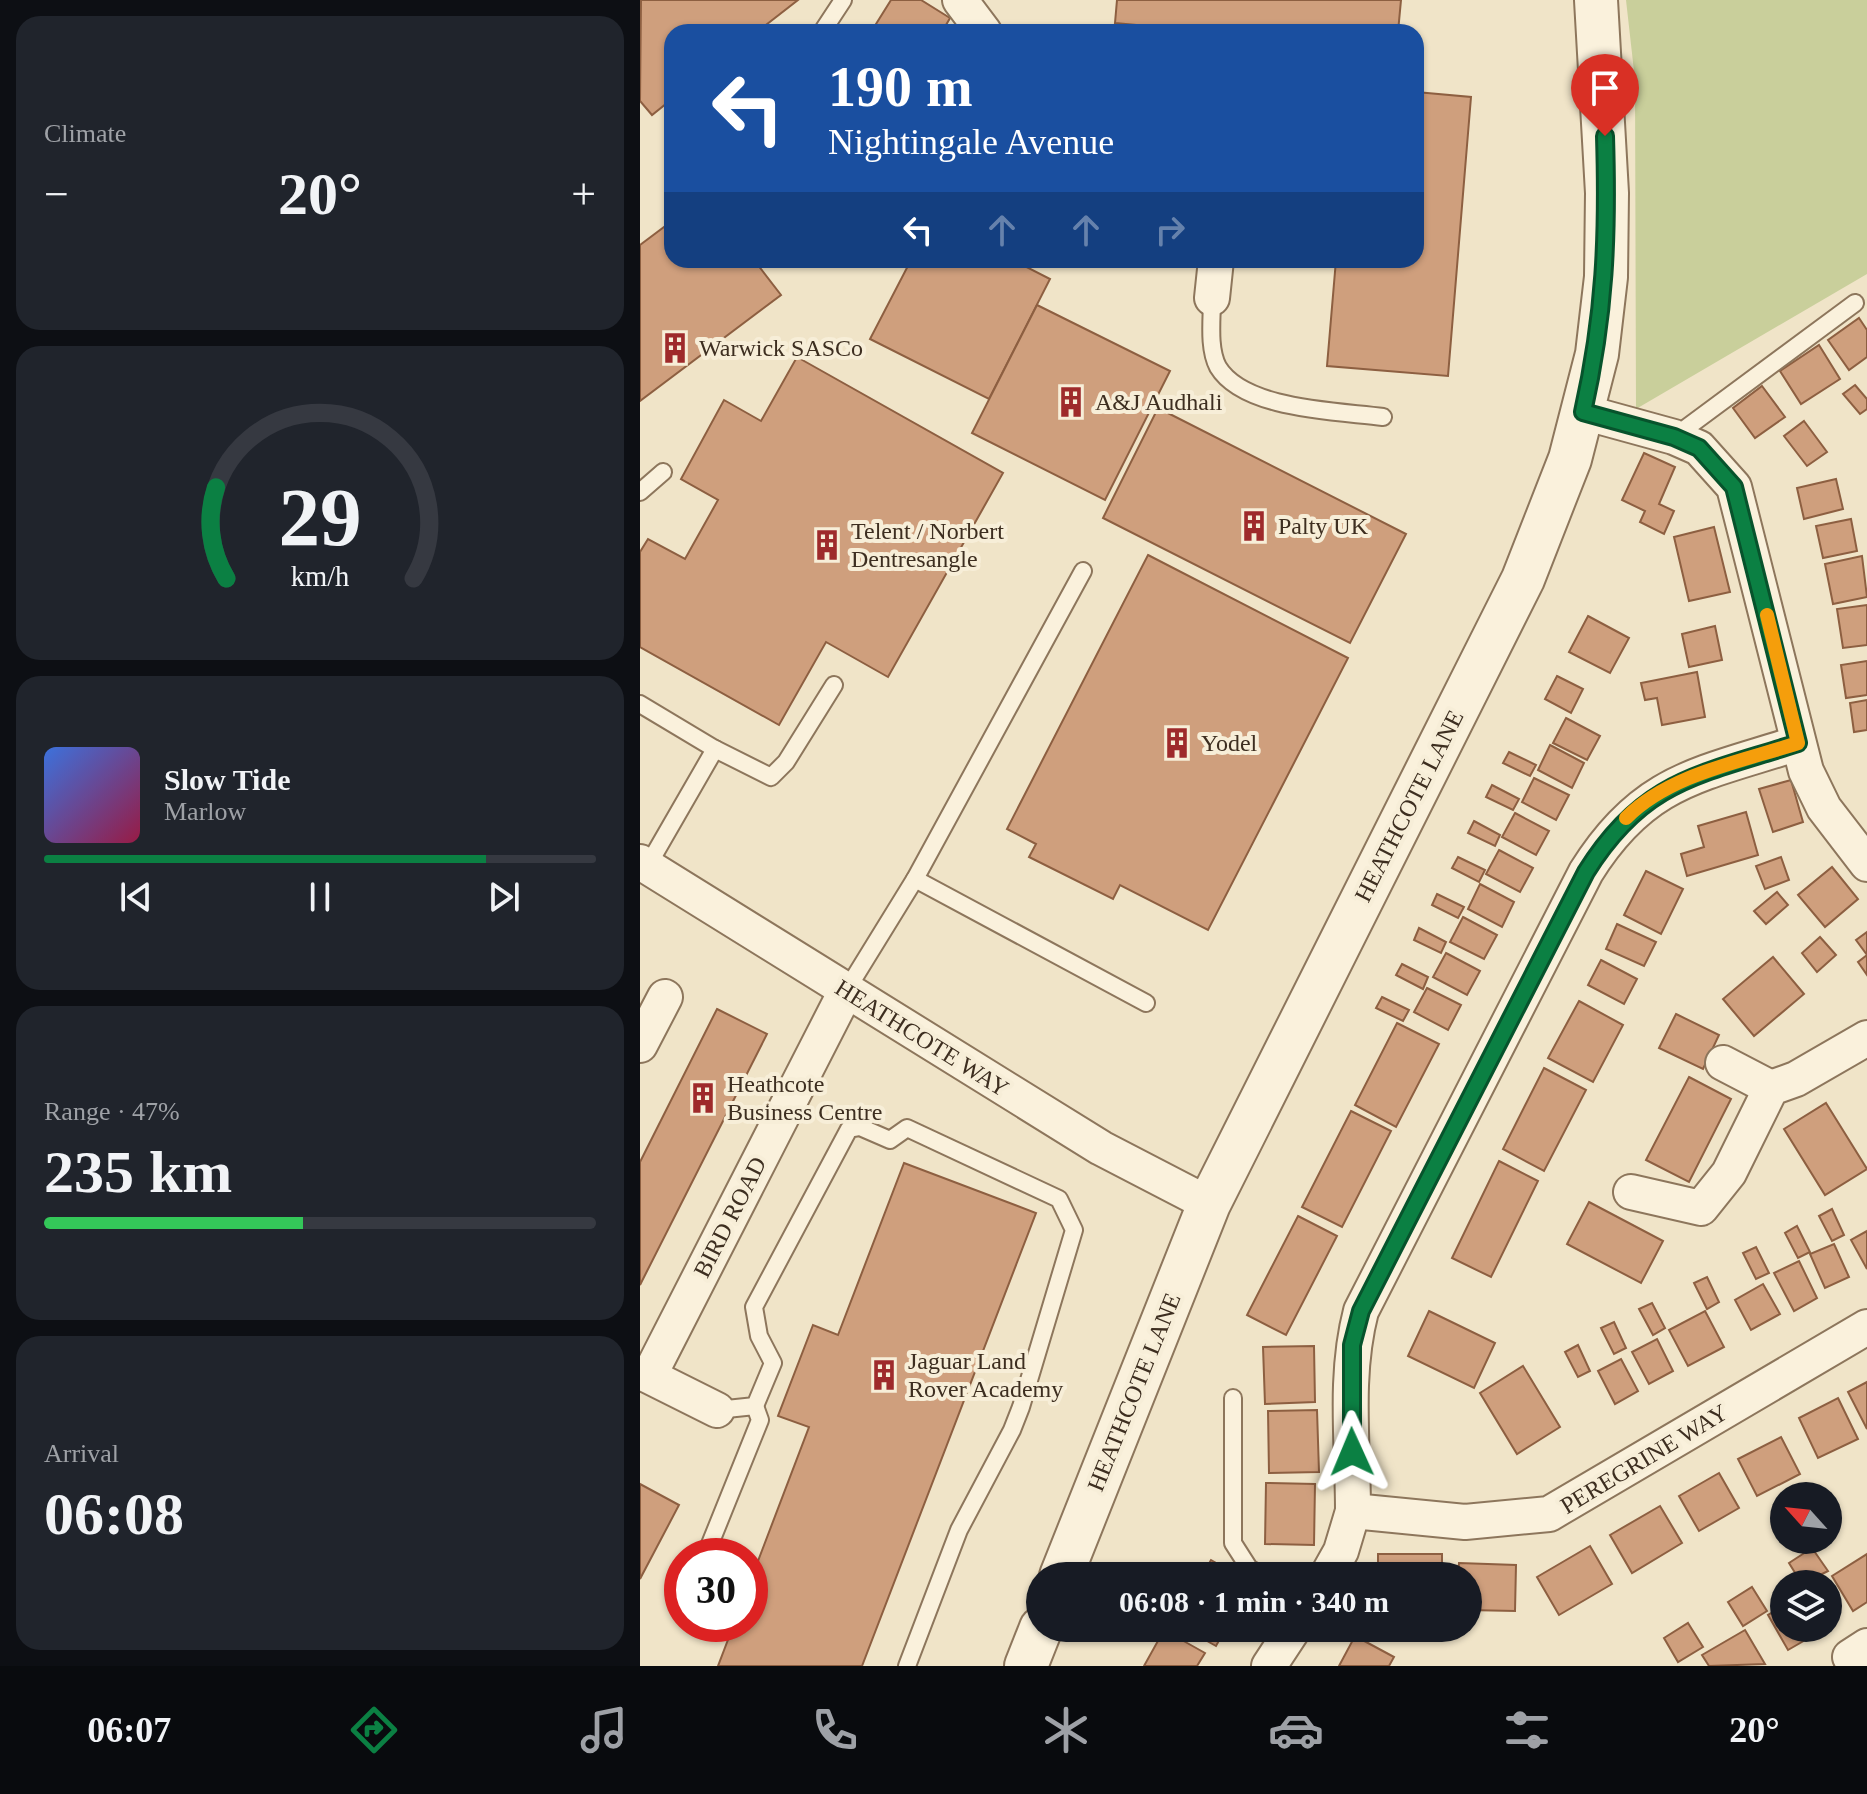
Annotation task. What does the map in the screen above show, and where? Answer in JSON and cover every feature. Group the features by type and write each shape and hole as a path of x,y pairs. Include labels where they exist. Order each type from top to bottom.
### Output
{"street":[{"path":"960,0 978,24"},
{"name":"HEATHCOTE LANE","path":"1067,1562 1209,1204 1523,579 1548,521 1583,412 1597,354 1606,277 1607,193 1596,0"},
{"path":"1212,298 1215,268"},
{"path":"1583,412 1674,437 1713,459 1734,487 1741,504 1798,743 1824,808 1867,864"},
{"path":"1335,1562 1353,1511 1350,1380 1352,1345 1361,1311 1586,872 1612,833 1648,798 1691,778 1798,743"},
{"name":"HEATHCOTE WAY","path":"644,865 1101,1148 1209,1204"},
{"name":"BIRD ROAD","path":"717,1410 644,1374 846,991"},
{"path":"640,1045 665,997"},
{"path":"1631,1192 1701,1208 1729,1173 1771,1088 1796,1079 1867,1038"},
{"path":"1723,1063 1771,1088"},
{"name":"PEREGRINE WAY","path":"1353,1511 1465,1522 1549,1514 1867,1327"},
{"path":"1026,1666 1035,1642"},
{"path":"1269,1666 1285,1642"}],"lane":[{"path":"827,24 843,0"},
{"path":"1212,298 1212,340 1219,367 1244,390 1278,403 1383,417"},
{"path":"1674,437 1784,352 1855,303"},
{"path":"640,492 663,472"},
{"path":"846,991 915,879 1083,571"},
{"path":"640,704 715,749 771,777 786,762 834,685"},
{"path":"644,865 715,749"},
{"path":"915,879 1146,1003"},
{"path":"712,1538 760,1420 755,1406 773,1363 759,1336 754,1307 849,1129 860,1127 890,1140 907,1128 1059,1199 1074,1230 1021,1407 959,1530 907,1666"},
{"path":"1233,1398 1233,1543 1245,1562"},
{"path":"717,1410 755,1406"}],"green space":[{"path":"1626,0 1867,0 1867,274 1636,409 1635,80"}],"building":[{"path":"641,0 798,0 767,24 664,24 664,105 652,115 640,101"},
{"path":"891,0 921,0 950,18 947,24 876,24"},
{"path":"1117,0 1401,0 1399,24 1115,23"},
{"path":"1424,93 1471,97 1448,376 1327,366 1335,268 1424,268"},
{"name":"Warwick SASCo","path":"664,227 664,268 760,268 781,295 640,401 640,245"},
{"path":"907,268 1029,268 1050,279 989,399 870,339"},
{"name":"A&J Audhali","path":"1037,305 1170,371 1105,500 972,433"},
{"path":"1859,318 1867,330 1867,357 1849,370 1828,340"},
{"path":"1819,345 1840,379 1801,404 1780,371"},
{"name":"Telent / Norbert Dentresangle","path":"797,357 1003,473 888,677 826,642 779,725 640,647 640,552 648,539 685,559 718,500 681,479 724,400 761,421"},
{"path":"1855,385 1867,399 1867,409 1860,414 1843,394"},
{"path":"1762,386 1785,417 1755,438 1733,408"},
{"name":"Palty UK","path":"1158,408 1406,534 1350,643 1103,518"},
{"path":"1804,421 1827,452 1807,466 1784,436"},
{"path":"1644,453 1675,467 1659,504 1674,511 1664,534 1640,522 1645,511 1622,500"},
{"path":"1836,479 1843,509 1804,519 1797,488"},
{"path":"1851,519 1857,551 1823,558 1816,526"},
{"path":"1714,527 1730,592 1689,601 1674,537"},
{"name":"Yodel","path":"1148,555 1348,658 1208,930 1120,885 1113,899 1029,857 1036,844 1007,829"},
{"path":"1862,556 1867,597 1833,604 1825,564"},
{"path":"1867,605 1867,645 1843,648 1837,609"},
{"path":"1588,616 1629,638 1610,673 1569,652"},
{"path":"1715,626 1722,660 1689,667 1682,634"},
{"path":"1867,661 1867,695 1846,698 1841,665"},
{"path":"1697,672 1705,717 1662,725 1657,698 1645,700 1641,683"},
{"path":"1557,676 1583,689 1571,713 1545,699"},
{"path":"1867,700 1867,730 1854,732 1850,703"},
{"path":"1566,718 1600,736 1587,760 1553,743"},
{"path":"1550,745 1584,763 1572,788 1538,770"},
{"path":"1509,752 1536,765 1530,776 1503,763"},
{"path":"1534,778 1569,795 1556,820 1522,802"},
{"path":"1791,780 1803,822 1773,832 1759,789"},
{"path":"1492,785 1519,799 1513,810 1486,797"},
{"path":"1746,812 1758,855 1687,876 1681,854 1704,847 1698,826"},
{"path":"1515,813 1549,831 1536,855 1502,837"},
{"path":"1474,821 1500,835 1495,846 1468,833"},
{"path":"1499,850 1533,868 1520,892 1486,874"},
{"path":"1458,857 1485,870 1479,882 1452,868"},
{"path":"1781,857 1789,880 1765,889 1756,866"},
{"path":"1832,867 1858,899 1825,927 1798,895"},
{"path":"1646,871 1683,889 1661,934 1624,915"},
{"path":"1480,884 1514,902 1502,927 1468,909"},
{"path":"1777,892 1788,905 1766,924 1754,911"},
{"path":"1437,894 1464,907 1458,918 1432,905"},
{"path":"1463,917 1497,935 1484,959 1450,942"},
{"path":"1617,924 1656,942 1644,966 1606,949"},
{"path":"1419,928 1446,942 1441,953 1414,940"},
{"path":"1867,932 1867,955 1856,940"},
{"path":"1820,937 1836,955 1817,972 1802,953"},
{"path":"1446,953 1480,971 1467,995 1433,977"},
{"path":"1867,955 1867,975 1858,962"},
{"path":"1773,957 1804,994 1754,1036 1723,999"},
{"path":"1601,960 1637,979 1624,1004 1588,985"},
{"path":"1402,964 1428,977 1423,989 1396,975"},
{"path":"1427,988 1461,1005 1448,1030 1414,1012"},
{"path":"1382,997 1409,1010 1403,1021 1376,1008"},
{"path":"1579,1001 1623,1025 1593,1082 1548,1058"},
{"name":"Heathcote Business Centre","path":"717,1009 767,1034 640,1285 640,1162"},
{"path":"1676,1014 1719,1035 1703,1069 1659,1048"},
{"path":"1397,1023 1439,1044 1396,1127 1355,1105"},
{"path":"1544,1068 1586,1090 1544,1171 1503,1149"},
{"path":"1689,1077 1731,1099 1689,1182 1646,1160"},
{"path":"1826,1103 1867,1169 1825,1195 1784,1129"},
{"path":"1351,1111 1391,1131 1342,1227 1302,1207"},
{"path":"1499,1161 1538,1181 1491,1277 1452,1258"},
{"name":"Jaguar Land Rover Academy","path":"904,1163 1036,1213 862,1666 718,1666 727,1642 768,1642 767,1538 809,1427 778,1416 813,1325 838,1335"},
{"path":"1589,1202 1663,1241 1641,1283 1567,1244"},
{"path":"1832,1209 1844,1235 1832,1241 1819,1216"},
{"path":"1298,1216 1337,1236 1286,1335 1247,1315"},
{"path":"1797,1226 1810,1252 1798,1258 1785,1233"},
{"path":"1867,1231 1867,1269 1851,1240"},
{"path":"1834,1244 1849,1277 1825,1288 1810,1254"},
{"path":"1756,1247 1769,1273 1756,1279 1743,1253"},
{"path":"1799,1261 1817,1298 1794,1311 1774,1273"},
{"path":"1707,1277 1719,1302 1707,1309 1694,1283"},
{"path":"1763,1284 1780,1314 1751,1330 1735,1300"},
{"path":"1652,1303 1665,1328 1653,1335 1639,1309"},
{"path":"1429,1311 1495,1343 1474,1388 1408,1356"},
{"path":"1705,1311 1724,1347 1688,1366 1669,1330"},
{"path":"1614,1322 1626,1348 1614,1354 1601,1328"},
{"path":"1657,1339 1673,1371 1649,1384 1632,1352"},
{"path":"1578,1345 1590,1371 1578,1377 1565,1352"},
{"path":"1314,1346 1315,1402 1265,1404 1263,1347"},
{"path":"1621,1359 1638,1391 1615,1404 1598,1371"},
{"path":"1523,1366 1560,1427 1517,1454 1480,1393"},
{"path":"1867,1382 1867,1429 1848,1392"},
{"path":"1838,1398 1858,1439 1818,1458 1799,1418"},
{"path":"1317,1410 1319,1472 1269,1473 1268,1411"},
{"path":"1781,1437 1800,1474 1784,1482 1770,1482 1770,1489 1757,1496 1738,1459"},
{"path":"1719,1473 1739,1508 1699,1531 1679,1496"},
{"path":"1266,1483 1315,1484 1314,1545 1265,1544"},
{"path":"640,1484 679,1505 640,1579"},
{"path":"1660,1506 1682,1543 1632,1573 1610,1535"},
{"path":"1590,1546 1612,1584 1559,1615 1537,1577"},
{"path":"1378,1554 1442,1554 1442,1562 1378,1562"},
{"path":"1803,1554 1816,1554 1827,1570 1793,1570 1789,1563"},
{"path":"1867,1554 1867,1602 1853,1611 1842,1593 1842,1570"},
{"path":"1482,1564 1516,1565 1515,1611 1482,1610"},
{"path":"1752,1587 1767,1611 1743,1626 1728,1602"},
{"path":"1688,1623 1703,1647 1678,1662 1664,1638"},
{"path":"1745,1630 1765,1664 1709,1666 1702,1655"},
{"path":"1157,1642 1185,1642 1205,1653 1197,1666 1144,1666"},
{"path":"1352,1642 1366,1642 1394,1657 1389,1666 1339,1666"},
{"path":"1783,1642 1802,1642 1788,1650"}],"slow traffic":[{"path":"1626,818 1648,798 1669,787 1798,743 1767,615"}],"place":[{"name":"Warwick SASCo","path":"675,348"},
{"name":"A&J Audhali","path":"1071,402"},
{"name":"Palty UK","path":"1254,526"},
{"name":"Telent / Norbert Dentresangle","path":"827,545"},
{"name":"Yodel","path":"1177,743"},
{"name":"Heathcote Business Centre","path":"703,1098"},
{"name":"Jaguar Land Rover Academy","path":"884,1375"}],"route":[{"path":"1352,1452 1352,1345 1361,1311 1599,851 1612,833 1648,798 1691,778 1798,743 1741,504 1734,487 1713,459 1699,448 1674,437 1583,412 1597,354 1606,277 1605,136"}]}
